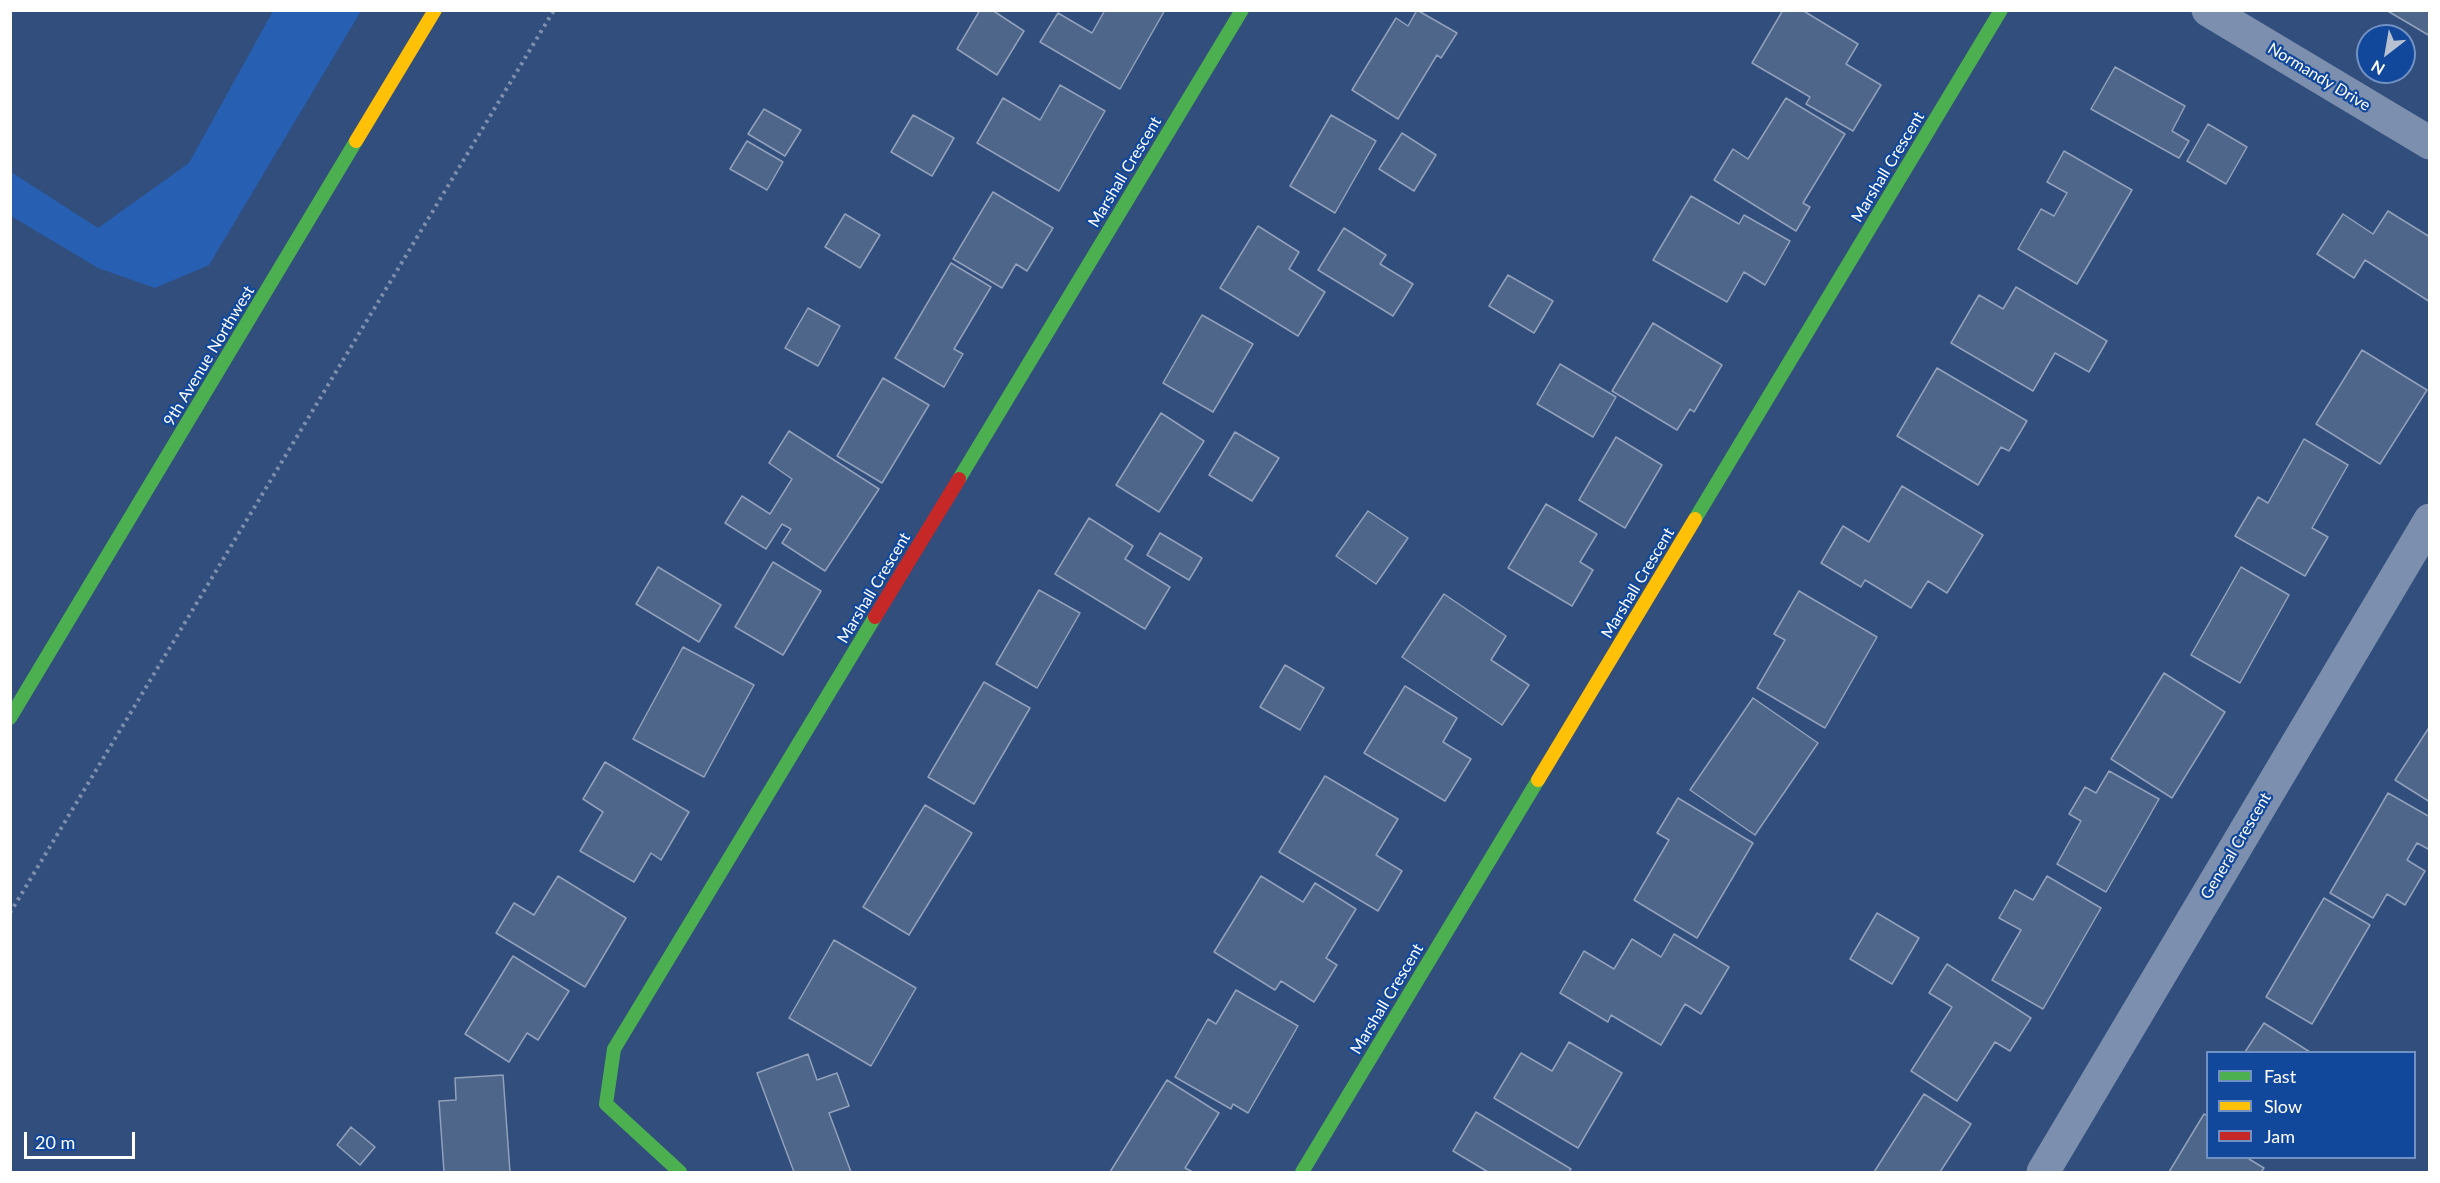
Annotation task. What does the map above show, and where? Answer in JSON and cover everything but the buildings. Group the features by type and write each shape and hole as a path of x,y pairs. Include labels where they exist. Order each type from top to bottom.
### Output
{"street":[{"name":"9th Avenue Northwest","path":"10,718 435,10"},
{"name":"Marshall Crescent","path":"680,1173 606,1104 614,1049 1242,10"},
{"name":"Marshall Crescent","path":"1302,1173 2001,10"},
{"name":"Normandy Drive","path":"2208,10 2430,143"},
{"name":"General Crescent","path":"2043,1173 2430,520"}],"path":[{"path":"10,913 554,10"}],"shaded area":[{"path":"273,11 361,11 209,265 155,288 98,268 11,216 11,172 98,228 189,163"}],"traffic: fast":[{"path":"959,479 1242,10"},
{"path":"1695,519 2001,10"},
{"path":"10,718 356,141"},
{"path":"680,1172 606,1104 614,1049 875,617"},
{"path":"1302,1172 1538,780"}],"traffic: slow":[{"path":"356,141 435,10"},
{"path":"1538,780 1695,519"}],"traffic: jam":[{"path":"875,617 959,479"}]}
